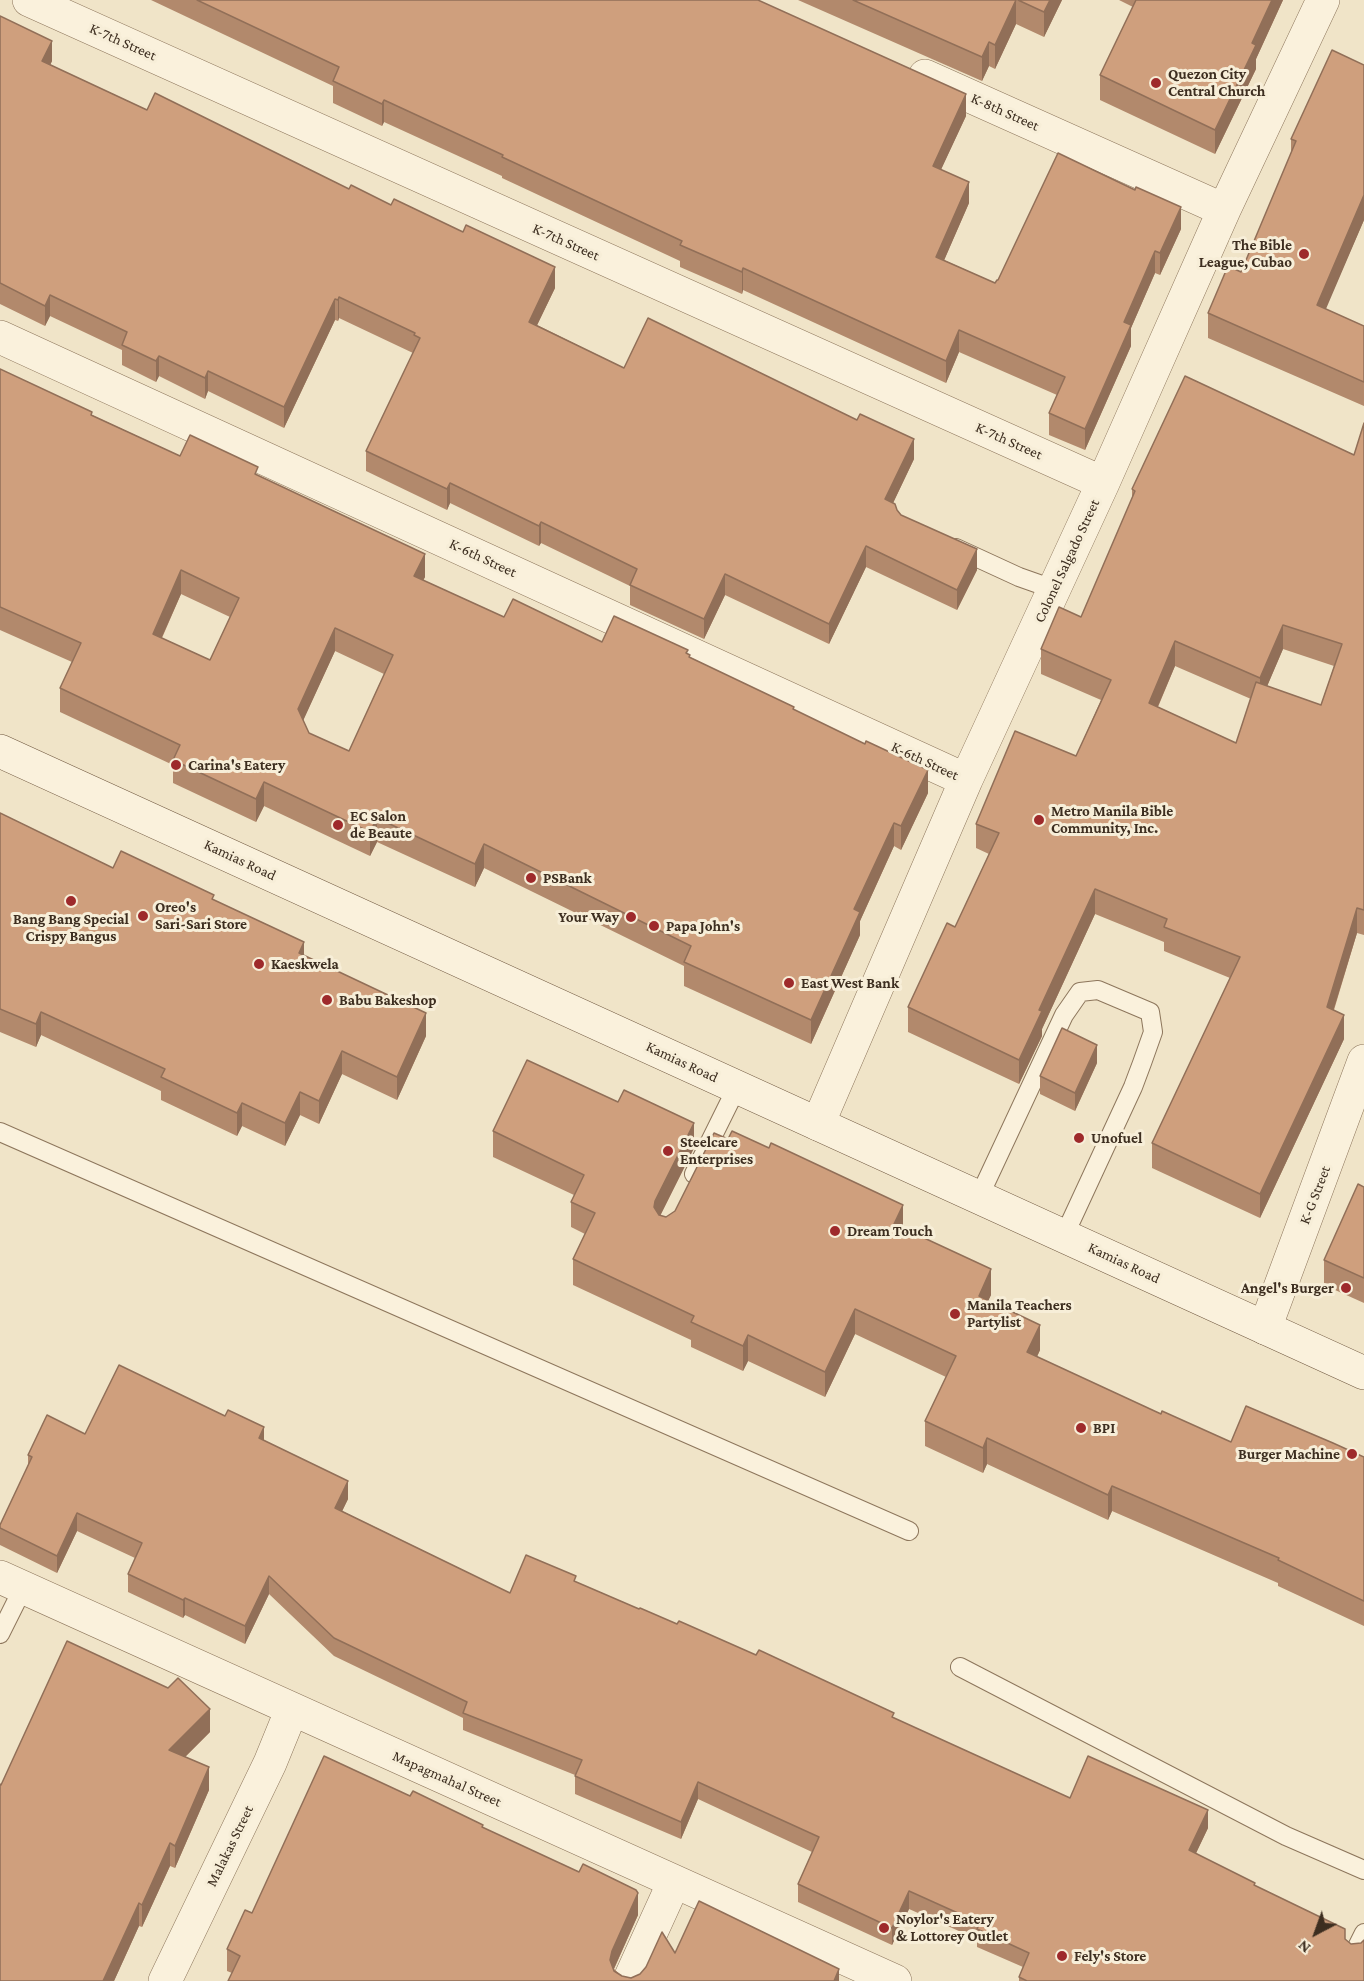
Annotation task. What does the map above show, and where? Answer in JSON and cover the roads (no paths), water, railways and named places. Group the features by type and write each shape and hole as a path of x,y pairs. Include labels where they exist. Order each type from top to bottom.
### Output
{"street":[{"name":"K-7th Street","path":"29,0 1102,483"},
{"name":"Colonel Salgado Street","path":"818,1124 966,780 1224,210 1323,0"},
{"name":"K-8th Street","path":"894,62 1224,210"},
{"name":"K-6th Street","path":"0,337 966,780"},
{"name":"Kamias Road","path":"0,751 1364,1373"},
{"name":"K-G Street","path":"1265,1328 1362,1074"},
{"name":"Mapagmahal Street","path":"11,1582 895,1981"},
{"name":"Malakas Street","path":"165,1981 270,1763 292,1709"},
{"path":"629,1981 674,1882"}],"lane":[{"path":"937,539 1019,577 1053,589"},
{"path":"979,1197 1064,1015 1080,992 1098,990 1150,1012 1153,1032 1142,1063 1064,1236"},
{"path":"686,1190 737,1087"},
{"path":"0,1132 909,1531"},
{"path":"0,1634 11,1582"},
{"path":"960,1666 1286,1836 1364,1870"},
{"path":"1355,1951 1364,1933"}],"place":[{"name":"Quezon City Central Church","path":"1156,83"},
{"name":"The Bible League, Cubao","path":"1304,254"},
{"name":"Carina's Eatery","path":"176,765"},
{"name":"Metro Manila Bible Community, Inc.","path":"1039,820"},
{"name":"EC Salon de Beaute","path":"338,825"},
{"name":"PSBank","path":"531,878"},
{"name":"Bang Bang Special Crispy Bangus","path":"71,901"},
{"name":"Oreo's Sari-Sari Store","path":"143,916"},
{"name":"Your Way","path":"631,917"},
{"name":"Papa John's","path":"654,926"},
{"name":"Kaeskwela","path":"259,964"},
{"name":"East West Bank","path":"789,983"},
{"name":"Babu Bakeshop","path":"327,1000"},
{"name":"Unofuel","path":"1079,1138"},
{"name":"Steelcare Enterprises","path":"668,1151"},
{"name":"Dream Touch","path":"835,1231"},
{"name":"Angel's Burger","path":"1346,1288"},
{"name":"Manila Teachers Partylist","path":"955,1314"},
{"name":"BPI","path":"1081,1428"},
{"name":"Burger Machine","path":"1352,1454"},
{"name":"Noylor's Eatery & Lottorey Outlet","path":"884,1928"},
{"name":"Fely's Store","path":"1062,1956"}]}
